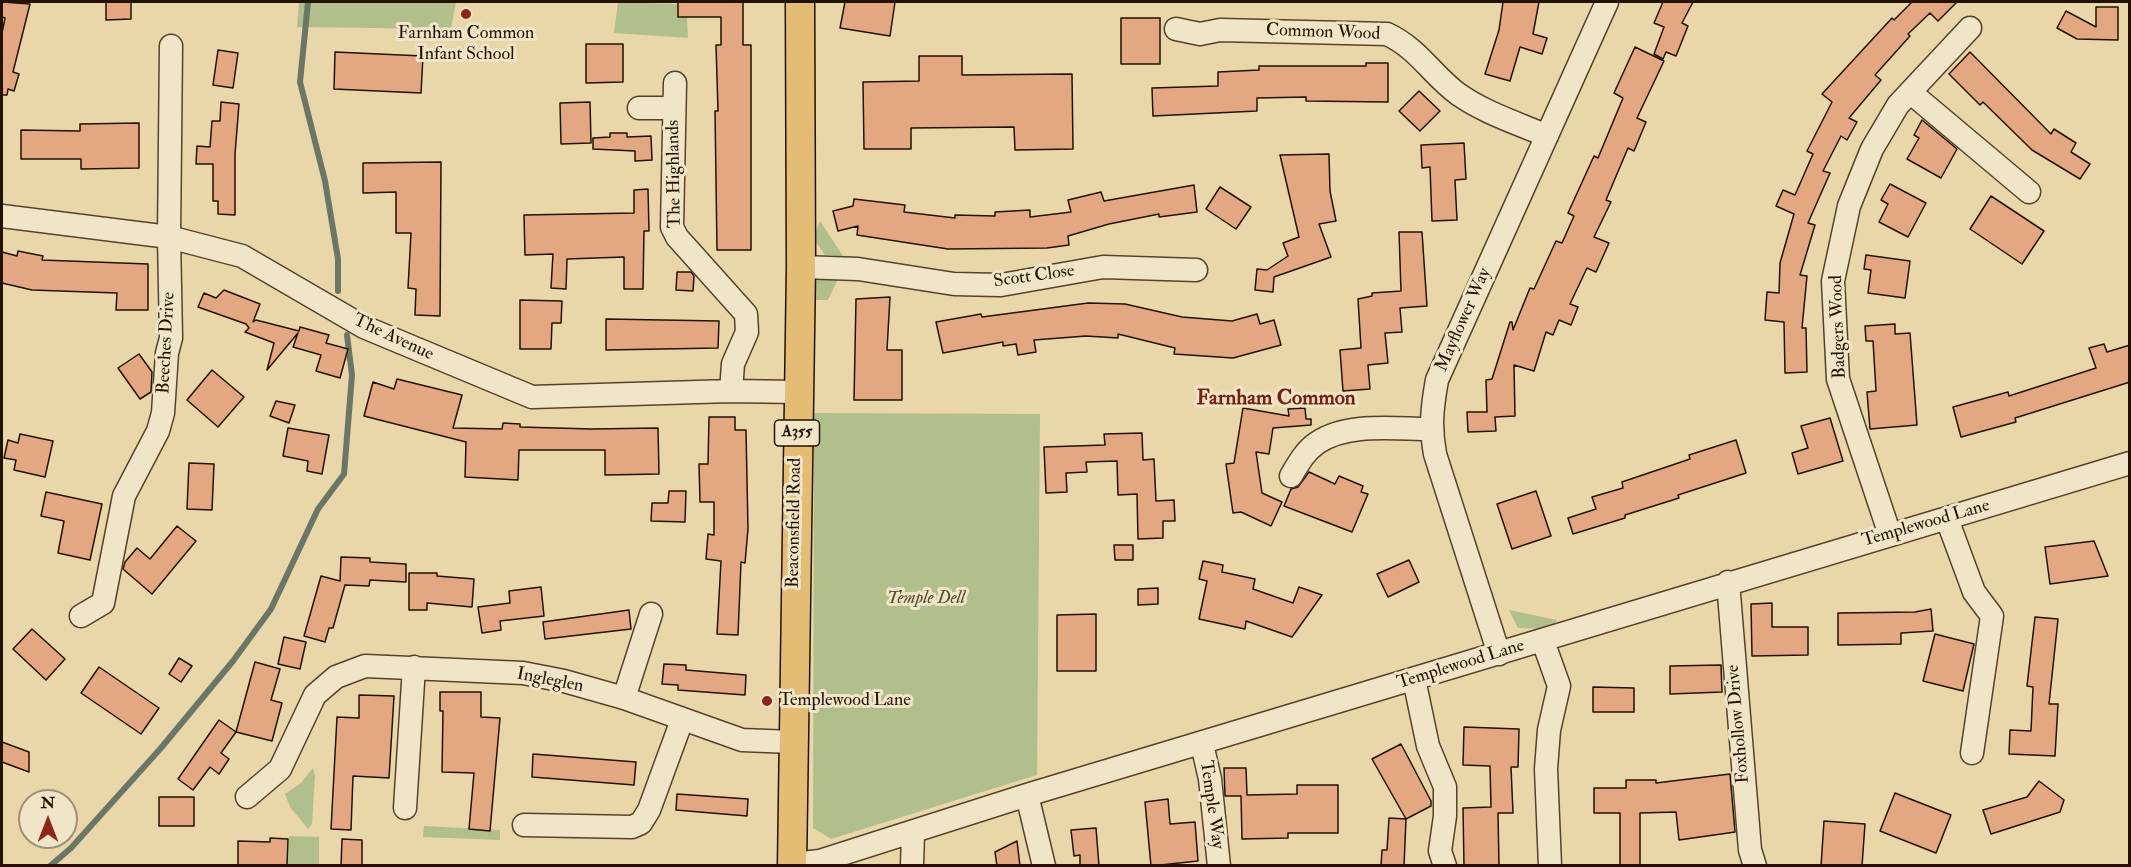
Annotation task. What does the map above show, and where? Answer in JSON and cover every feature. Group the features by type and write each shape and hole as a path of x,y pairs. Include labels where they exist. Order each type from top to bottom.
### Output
{"main road":[{"name":"Beaconsfield Road","path":"792,865 797,393 801,267 800,2"}],"street":[{"name":"Mayflower Way","path":"1498,654 1435,454 1430,429 1437,381 1607,2"},
{"name":"Badgers Wood","path":"1890,535 1838,379 1833,281 1849,206 1872,149 1898,105 1970,28"},
{"name":"Common Wood","path":"1176,29 1200,34 1220,30 1387,34 1407,43 1456,92 1475,105 1547,136"},
{"name":"Beeches Drive","path":"81,616 103,603 124,496 158,431 163,413 167,353 171,338 169,237 171,46"},
{"name":"The Highlands","path":"675,83 672,227 676,237 746,315 747,332 733,364 731,391"},
{"path":"1910,92 2030,192"},
{"name":"The Highlands","path":"639,108 674,108"},
{"name":"The Avenue","path":"2,216 169,237 242,256 364,327 532,397 731,391 797,393"},
{"name":"Scott Close","path":"801,267 858,269 954,284 1001,285 1103,267 1196,270"},
{"path":"1291,476 1310,448 1330,436 1355,430 1430,429"},
{"name":"Templewood Lane","path":"792,865 820,861 1027,795 1543,641 1728,582 2130,463"},
{"path":"1947,519 1974,592 1992,616 1972,753"},
{"name":"Foxhollow Drive","path":"1728,582 1750,850 1755,866"},
{"path":"624,698 651,614"},
{"path":"1543,641 1558,686 1549,730 1546,769 1550,866"},
{"name":"Ingleglen","path":"247,797 280,770 315,695 336,677 365,666 523,674 564,681 624,698 742,740 792,742"},
{"path":"405,808 414,668"},
{"path":"1414,680 1428,746 1445,788 1445,816 1440,851 1445,866"},
{"path":"524,825 632,827 641,823 649,810 682,720"},
{"name":"Temple Way","path":"1202,744 1210,779 1219,866"},
{"path":"1027,795 1044,866"},
{"path":"912,866 913,832"}],"green space":[{"path":"299,2 456,2 451,29 297,27"},
{"path":"618,2 678,4 687,17 688,38 614,33"},
{"path":"820,221 843,256 825,255 813,238"},
{"path":"842,271 828,300 814,300 813,284 825,273"},
{"name":"Temple Dell","path":"814,413 1040,414 1037,775 831,839 813,828"},
{"path":"1509,610 1557,620 1549,629 1518,628"},
{"path":"313,768 315,776 312,824 308,829 290,807 285,794 301,783"},
{"path":"424,826 500,830 500,840 423,837"},
{"path":"289,836 319,837 319,865 288,865"}],"building":[{"path":"2,2 30,4 13,72 19,74 14,91 8,89 7,95 2,95 2,33 5,18 2,17"},
{"path":"106,2 131,2 131,19 106,20"},
{"path":"678,2 743,2 743,45 751,45 751,250 717,250 716,45 721,45 721,17 678,17"},
{"path":"845,2 895,2 890,36 840,28"},
{"path":"1503,2 1539,2 1533,34 1547,38 1542,54 1520,47 1510,81 1485,74 1499,30"},
{"path":"1663,2 1693,2 1682,23 1688,26 1676,56 1666,52 1663,59 1654,54 1664,27 1654,23"},
{"path":"1912,2 1957,2 1938,21 1930,13 1908,34 1910,36 1875,75 1881,80 1849,118 1857,122 1847,140 1841,136 1823,171 1830,173 1808,223 1815,225 1800,275 1807,276 1802,328 1806,328 1807,372 1785,373 1784,322 1765,320 1767,292 1779,293 1780,263 1794,214 1776,206 1783,190 1795,195 1813,154 1807,151 1832,102 1822,94 1892,18 1894,20"},
{"path":"2096,7 2118,7 2118,40 2077,39 2057,28 2066,11 2096,27"},
{"path":"1121,18 1160,18 1160,64 1121,64"},
{"path":"586,44 623,44 623,82 586,83"},
{"path":"1635,47 1664,61 1637,118 1646,122 1634,151 1628,148 1606,200 1611,202 1594,237 1609,243 1596,272 1587,268 1570,304 1578,307 1571,325 1559,320 1553,335 1546,332 1534,371 1514,365 1515,416 1495,417 1496,431 1468,432 1467,412 1487,412 1486,380 1492,379 1510,322 1512,322 1513,330 1530,288 1534,289 1556,241 1562,243 1574,216 1568,213 1594,156 1598,158 1623,98 1614,93"},
{"path":"218,50 238,53 233,88 213,85"},
{"path":"335,52 423,56 421,93 334,89"},
{"path":"1970,52 2051,134 2054,129 2076,143 2071,152 2090,164 2080,179 2032,150 1983,102 1980,105 1949,74"},
{"path":"919,56 962,56 962,75 1072,74 1073,149 1015,150 1014,127 911,128 911,149 864,149 863,82 919,81"},
{"path":"1366,63 1388,63 1388,102 1306,101 1306,97 1257,98 1257,111 1153,116 1152,88 1218,86 1218,72 1259,70 1259,66 1366,66"},
{"path":"1419,91 1440,111 1420,131 1399,111"},
{"path":"221,102 239,104 235,154 235,215 218,214 218,201 213,201 213,164 196,164 197,146 210,147 212,121 220,121"},
{"path":"590,102 591,143 561,144 560,103"},
{"path":"1922,120 1957,149 1941,178 1907,159 1919,138 1914,135"},
{"path":"139,123 139,168 81,169 81,159 21,159 21,130 80,131 80,124"},
{"path":"610,133 627,133 627,137 651,136 652,160 635,161 635,151 593,149 593,138 610,137"},
{"path":"1464,143 1466,179 1455,180 1457,220 1432,221 1430,167 1422,168 1421,145"},
{"path":"1329,154 1330,191 1336,221 1319,224 1331,257 1274,277 1273,292 1255,290 1257,269 1267,270 1288,256 1283,243 1299,237 1280,155"},
{"path":"441,162 440,316 415,315 416,289 408,288 411,233 396,233 396,192 363,193 363,163"},
{"path":"1890,184 1926,203 1908,237 1879,222 1888,204 1881,200"},
{"path":"1194,185 1197,212 1159,217 1159,214 1109,224 1068,236 1069,245 1047,248 948,249 857,235 858,226 838,231 833,211 853,206 854,199 905,205 904,212 955,218 955,215 995,216 995,212 1030,210 1030,217 1071,212 1068,200 1101,192 1104,201"},
{"path":"1220,187 1251,207 1236,229 1206,209"},
{"path":"648,189 649,231 644,231 643,289 624,289 624,257 567,259 566,289 551,288 553,254 525,255 524,215 634,213 634,190"},
{"path":"1991,196 2044,231 2022,264 1970,229"},
{"path":"1399,232 1422,232 1427,306 1400,308 1402,332 1385,333 1388,363 1368,365 1370,389 1343,391 1340,350 1361,348 1358,299 1372,296 1372,293 1401,291"},
{"path":"18,251 43,256 42,260 148,264 148,310 116,310 117,293 32,290 2,283 2,252 17,256"},
{"path":"1866,255 1910,261 1905,298 1868,293 1871,270 1864,269"},
{"path":"677,272 691,272 694,276 693,291 676,290"},
{"path":"224,290 260,304 253,322 256,320 299,331 300,327 329,335 326,343 348,349 340,378 316,371 321,355 293,347 298,333 267,370 274,343 245,332 249,328 246,324 198,307 204,293 216,298"},
{"path":"890,297 887,350 902,350 902,400 854,400 856,299"},
{"path":"520,300 562,301 561,323 552,323 551,349 520,349"},
{"path":"1088,303 1125,304 1182,317 1232,321 1257,314 1260,324 1274,320 1281,345 1233,358 1174,354 1175,348 1118,334 1118,338 1086,336 1034,340 1036,352 1018,355 1016,344 1003,346 1003,342 943,353 936,322 981,314 982,317"},
{"path":"606,319 719,321 718,348 606,350"},
{"path":"1895,324 1895,334 1910,333 1917,425 1870,429 1867,392 1876,391 1873,341 1866,341 1865,326"},
{"path":"2104,344 2107,352 2130,345 2130,382 2015,418 2016,422 1961,437 1953,407 2008,392 2009,396 2096,368 2089,348"},
{"path":"139,354 152,372 151,392 140,399 118,368"},
{"path":"212,370 244,397 218,427 187,400"},
{"path":"397,379 462,395 453,428 502,429 503,423 520,424 520,427 658,428 659,474 605,475 605,450 519,450 518,480 465,477 466,442 364,416 373,382 394,389"},
{"path":"276,401 295,405 289,423 270,416"},
{"path":"1243,408 1289,416 1288,409 1305,408 1306,419 1311,419 1311,425 1273,428 1269,454 1256,452 1262,493 1282,502 1271,526 1241,512 1233,513 1226,464 1234,463"},
{"path":"709,417 735,417 735,430 746,430 748,529 745,563 741,562 738,635 717,634 721,561 706,559 708,534 714,535 714,502 700,502 699,464 708,464"},
{"path":"1830,418 1843,461 1798,474 1792,453 1808,448 1801,426"},
{"path":"288,428 329,435 322,474 307,471 308,461 283,456"},
{"path":"1142,433 1143,460 1154,459 1156,501 1174,500 1175,521 1163,521 1163,538 1138,539 1137,494 1118,495 1117,461 1086,462 1087,472 1066,473 1067,492 1046,493 1044,447 1105,445 1104,434"},
{"path":"20,434 53,441 45,477 14,470 16,460 4,458 8,440 18,443"},
{"path":"1736,440 1746,473 1678,495 1679,498 1625,515 1625,518 1573,534 1568,518 1596,509 1592,497 1623,488 1622,482 1690,459 1689,455"},
{"path":"189,463 214,464 212,510 187,509"},
{"path":"1309,472 1335,484 1339,476 1363,486 1361,492 1368,494 1352,532 1284,506 1291,489 1298,487"},
{"path":"669,491 686,491 685,522 651,521 652,503 668,503"},
{"path":"1536,491 1551,536 1512,549 1497,504"},
{"path":"46,492 102,504 90,560 58,553 64,521 41,516"},
{"path":"177,526 196,541 152,594 123,569 125,562 137,548 150,559"},
{"path":"2094,541 2108,576 2050,584 2045,547"},
{"path":"1114,545 1133,545 1133,560 1115,560"},
{"path":"341,557 370,558 370,562 406,564 406,582 370,580 369,586 345,585 333,628 329,628 325,642 304,636 321,576 340,581"},
{"path":"1409,560 1419,582 1388,597 1377,574"},
{"path":"1203,561 1223,565 1222,572 1255,579 1253,589 1293,603 1299,587 1322,595 1292,637 1246,621 1245,629 1199,619 1207,581 1199,579"},
{"path":"409,573 437,573 437,576 474,579 472,607 427,603 427,610 409,610"},
{"path":"541,587 544,616 500,621 501,630 482,633 478,607 510,603 509,591"},
{"path":"1158,588 1158,604 1138,605 1138,589"},
{"path":"1772,603 1772,627 1808,627 1808,655 1752,656 1751,604"},
{"path":"1931,609 1933,631 1901,633 1901,644 1838,645 1838,613 1915,612"},
{"path":"629,610 631,629 545,639 543,622"},
{"path":"1096,614 1096,671 1057,671 1057,615"},
{"path":"2035,617 2058,619 2049,704 2058,704 2055,756 2009,754 2010,730 2031,731 2033,687 2027,686"},
{"path":"32,629 65,659 46,680 13,649"},
{"path":"1935,634 1974,644 1963,691 1923,681"},
{"path":"284,637 306,642 300,669 278,664"},
{"path":"179,658 192,666 181,682 169,674"},
{"path":"255,662 280,669 271,700 282,703 272,741 236,732"},
{"path":"664,664 686,665 686,670 746,675 745,695 678,690 678,685 662,684"},
{"path":"1721,665 1722,692 1670,694 1670,666"},
{"path":"99,667 159,708 141,734 81,693"},
{"path":"1593,687 1634,688 1634,712 1593,712"},
{"path":"440,692 481,692 481,717 500,718 490,831 469,829 474,773 442,772 443,711 440,711"},
{"path":"359,695 394,696 389,778 353,776 351,830 331,829 337,717 359,718"},
{"path":"219,720 236,732 221,753 229,759 219,774 210,767 193,790 178,779"},
{"path":"1464,727 1519,729 1518,767 1511,767 1513,813 1498,813 1499,866 1464,866 1463,808 1491,807 1490,766 1463,765"},
{"path":"2,742 29,752 29,772 2,762"},
{"path":"1401,744 1431,801 1431,806 1406,819 1372,759"},
{"path":"533,754 636,762 634,785 532,777"},
{"path":"1224,768 1246,768 1247,795 1297,794 1297,785 1338,785 1338,833 1288,833 1288,838 1242,839 1241,796 1225,796"},
{"path":"1730,774 1735,832 1679,840 1676,812 1640,813 1640,866 1620,866 1620,813 1594,813 1594,788 1626,788 1626,780 1656,780 1656,783"},
{"path":"2039,781 2064,800 2060,812 1991,834 1983,810 2027,797"},
{"path":"1895,793 1951,815 1936,853 1880,831"},
{"path":"677,794 748,799 747,816 676,810"},
{"path":"159,797 194,797 194,826 159,826"},
{"path":"1168,799 1170,824 1195,822 1198,861 1151,866 1145,802"},
{"path":"1389,818 1406,819 1404,866 1381,866 1382,850 1387,850"},
{"path":"1824,821 1865,824 1862,866 1821,866"},
{"path":"1096,828 1099,866 1080,866 1080,855 1074,856 1071,830"},
{"path":"270,838 288,839 287,866 238,866 238,841 270,842"},
{"path":"342,839 362,840 362,866 341,866"},
{"path":"1017,841 1020,866 997,866 995,852"}],"waterway":[{"path":"308,2 300,82 325,181 338,259 338,291"},
{"path":"50,866 71,848 161,748 233,661 271,609 318,509 344,474 352,375 347,335"}],"place":[{"name":"Farnham Common Infant School","path":"466,14"},
{"name":"Templewood Lane","path":"767,701"}],"district":[{"name":"Farnham Common","path":"1276,399"}]}
